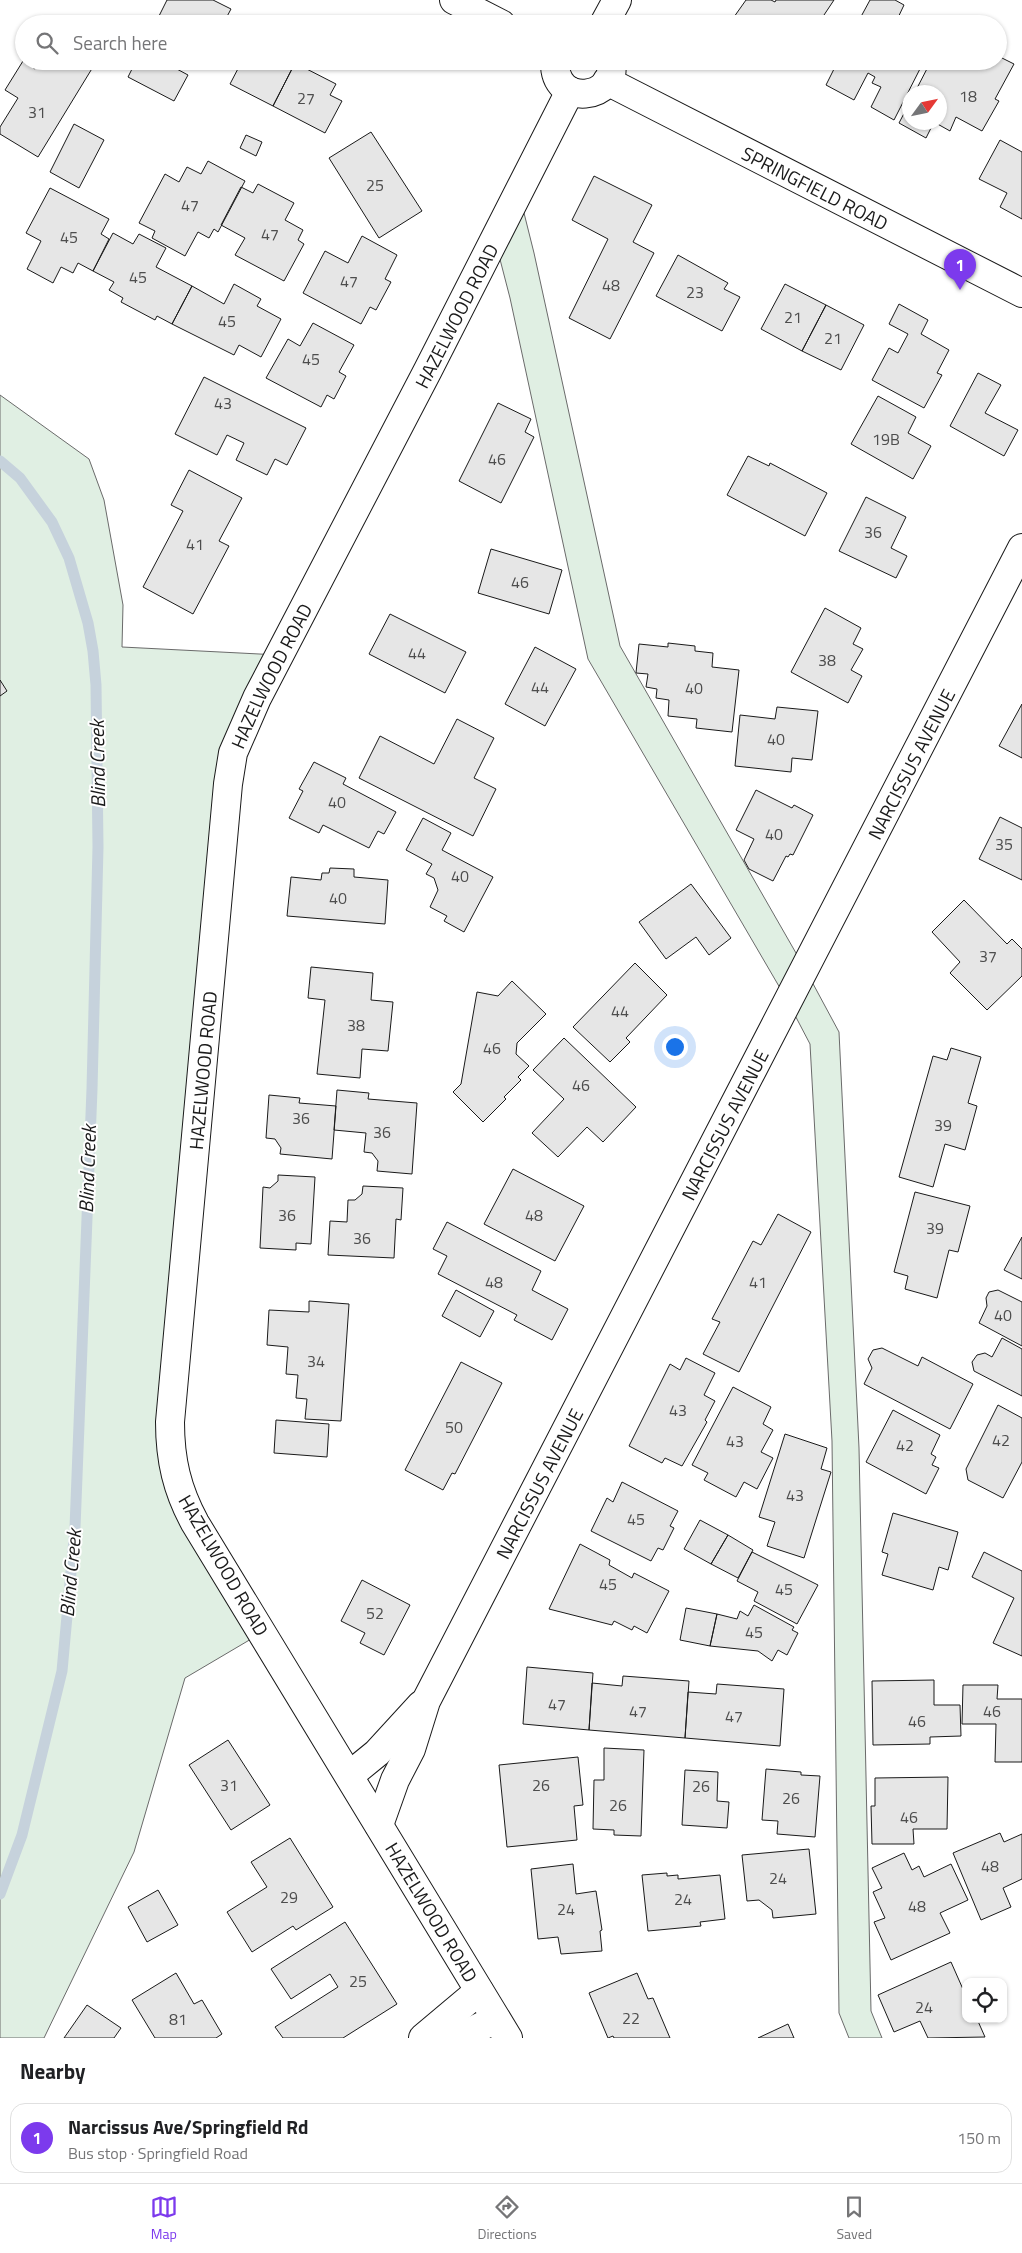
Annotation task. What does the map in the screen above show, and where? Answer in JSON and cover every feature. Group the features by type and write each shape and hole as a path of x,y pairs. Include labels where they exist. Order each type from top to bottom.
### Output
{"street":[{"path":"454,0 483,15"},
{"path":"609,15 617,0"},
{"path":"556,70 558,79 563,87 586,95 600,88 609,71"},
{"name":"SPRINGFIELD ROAD","path":"609,71 1022,293"},
{"name":"HAZELWOOD ROAD","path":"502,2029 350,1775 195,1523 176,1481 171,1457 170,1422 228,784 233,753 257,698 428,370 570,91"},
{"name":"NARCISSUS AVENUE","path":"380,1825 395,1780 411,1749 426,1701 1022,548"},
{"name":"NARCISSUS AVENUE","path":"350,1775 377,1752 426,1701"},
{"path":"423,2038 480,1991"},
{"path":"458,2038 502,2029"}],"green space":[{"path":"519,193 534,253 620,646 804,967 839,1032 859,1448 871,2011 882,2038 849,2038 839,2013 832,1441 810,1044 787,1000 588,659 510,298 495,240"},
{"path":"0,395 89,459 104,500 123,605 122,647 279,655 244,726 171,1457 263,1632 185,1678 134,1852 44,2038 0,2038"}],"building":[{"path":"167,0 213,0 231,9 228,15 160,15"},
{"path":"746,0 771,0 775,2 776,0 834,0 824,15 735,15"},
{"path":"870,0 895,0 904,5 899,15 862,15"},
{"path":"1007,60 1014,64 995,99 999,101 982,131 956,117 950,131 947,129 947,85 919,85 926,70 1007,70"},
{"path":"17,70 91,70 38,157 0,134 0,127 18,98 5,90"},
{"path":"132,70 179,70 188,75 174,101 128,77"},
{"path":"237,70 291,70 273,106 230,84"},
{"path":"291,70 309,70 336,84 330,95 342,101 325,133 273,106"},
{"path":"834,70 919,70 912,85 902,85 902,104 894,120 871,107 881,87 872,83 875,77 868,73 854,100 826,85"},
{"path":"74,124 104,140 79,188 50,172"},
{"path":"912,130 930,130 926,138"},
{"path":"371,132 422,211 379,238 329,158"},
{"path":"246,135 262,142 256,156 240,148"},
{"path":"1000,140 1022,152 1022,219 1000,207 1007,193 979,179"},
{"path":"208,161 245,181 218,232 214,229 209,238 198,232 185,256 152,238 155,231 139,223 165,174 179,182 187,167 201,174"},
{"path":"594,176 652,205 633,242 654,253 610,339 569,318 608,239 572,220"},
{"path":"258,184 294,203 285,220 303,230 298,240 304,244 284,281 235,255 245,238 221,225 241,187 253,193"},
{"path":"50,188 109,219 101,234 109,239 93,271 78,263 73,273 61,267 53,283 27,269 41,241 26,233"},
{"path":"113,233 133,244 139,234 166,248 156,267 192,286 172,324 157,316 155,320 121,302 123,298 109,290 114,282 93,271"},
{"path":"362,236 397,255 385,279 391,282 376,310 370,307 361,324 303,293 325,251 348,263"},
{"path":"678,255 728,283 724,289 740,297 722,331 656,296"},
{"path":"234,284 261,299 257,306 281,319 261,357 239,345 234,355 172,324 192,286 224,304"},
{"path":"785,284 826,305 802,351 761,329"},
{"path":"899,304 928,320 921,334 949,350 937,373 942,375 924,408 872,380 889,348 898,353 908,334 889,324"},
{"path":"826,305 864,325 841,370 802,351"},
{"path":"313,323 354,345 339,372 346,376 334,399 327,395 321,407 266,378 288,339 300,346"},
{"path":"978,373 1001,385 985,413 1018,430 1004,456 950,426"},
{"path":"204,377 306,428 287,465 275,459 267,475 236,460 244,443 227,435 217,455 175,434"},
{"path":"878,396 916,417 908,433 931,446 913,479 851,444"},
{"path":"498,403 531,419 525,432 534,437 501,503 459,481"},
{"path":"748,456 769,466 770,463 827,493 805,536 727,495"},
{"path":"189,470 242,498 219,541 229,546 193,614 143,587 183,511 171,505"},
{"path":"866,497 906,517 891,548 907,556 896,578 839,551"},
{"path":"491,549 562,570 549,614 478,593"},
{"path":"825,608 861,628 853,644 863,649 851,670 862,676 848,703 791,672"},
{"path":"390,614 466,652 445,693 369,654"},
{"path":"668,643 695,646 695,651 713,653 712,667 739,670 732,732 696,728 697,719 668,716 669,700 656,698 657,689 646,687 648,674 636,673 639,644 668,647"},
{"path":"535,647 576,669 545,726 505,704"},
{"path":"0,680 7,691 0,696"},
{"path":"1022,704 1022,758 999,746"},
{"path":"777,707 818,711 812,760 792,758 791,772 735,766 740,715 775,719"},
{"path":"457,719 494,738 474,778 496,789 473,836 359,778 380,736 434,764"},
{"path":"314,762 346,778 343,784 396,812 384,834 378,831 369,848 323,825 319,833 289,818 303,791 299,789"},
{"path":"756,790 792,808 794,805 813,815 793,855 786,856 773,881 749,869 744,860 754,839 736,830"},
{"path":"1000,817 1022,828 1022,880 979,859"},
{"path":"423,818 451,833 442,850 493,877 464,932 444,921 447,916 430,907 438,890 434,878 426,874 432,864 406,850"},
{"path":"330,868 354,869 354,877 388,880 385,924 287,916 291,877 321,880 322,873 329,873"},
{"path":"691,884 731,938 709,955 696,937 666,959 639,922"},
{"path":"964,900 1007,944 1012,939 1022,949 1022,976 987,1010 950,973 960,962 932,932"},
{"path":"635,963 667,995 626,1038 630,1042 610,1062 573,1027"},
{"path":"311,967 373,973 371,1000 393,1002 388,1051 362,1049 360,1078 317,1074 325,1000 308,998"},
{"path":"512,981 546,1014 517,1043 516,1054 529,1066 518,1077 521,1080 504,1097 506,1099 483,1122 453,1092 461,1084 477,992 498,996"},
{"path":"564,1038 636,1107 603,1142 587,1127 558,1157 532,1133 564,1099 533,1070"},
{"path":"951,1048 981,1057 968,1103 977,1106 965,1150 945,1144 933,1187 899,1177 933,1056 947,1060"},
{"path":"337,1090 369,1093 368,1099 417,1103 412,1174 377,1171 378,1161 372,1153 364,1152 366,1133 334,1130"},
{"path":"269,1095 300,1098 299,1103 336,1106 332,1159 280,1154 281,1148 275,1139 266,1138"},
{"path":"513,1169 584,1206 555,1261 484,1224"},
{"path":"278,1175 315,1177 311,1244 296,1243 296,1250 260,1248 263,1187 270,1188 278,1181"},
{"path":"363,1186 403,1188 401,1220 396,1219 394,1258 328,1255 330,1221 347,1222 348,1200 355,1200 362,1194"},
{"path":"915,1192 970,1206 958,1252 949,1250 937,1298 905,1289 908,1276 894,1272"},
{"path":"778,1214 811,1232 739,1372 703,1354 720,1322 712,1319 753,1241 761,1245"},
{"path":"447,1222 541,1271 532,1290 568,1309 552,1340 514,1320 517,1315 438,1274 447,1256 433,1249"},
{"path":"1022,1237 1022,1279 1004,1270"},
{"path":"456,1290 494,1311 480,1337 442,1316"},
{"path":"998,1290 1022,1302 1022,1346 979,1323 987,1306 986,1298 989,1292"},
{"path":"309,1301 349,1304 341,1421 305,1419 307,1399 296,1398 298,1375 286,1374 288,1347 267,1345 269,1310 309,1312"},
{"path":"1002,1338 1022,1349 1022,1396 974,1371 972,1362 977,1355 985,1353 992,1357"},
{"path":"882,1348 918,1366 922,1357 973,1384 950,1429 864,1384 872,1368 868,1359 873,1350"},
{"path":"686,1358 715,1373 704,1395 715,1401 705,1420 707,1422 682,1466 665,1458 662,1463 629,1446 670,1364 680,1370"},
{"path":"461,1362 502,1383 455,1474 452,1473 443,1490 405,1470"},
{"path":"733,1387 771,1407 763,1424 773,1430 761,1452 773,1458 757,1489 744,1482 736,1497 704,1480 708,1473 692,1465"},
{"path":"998,1405 1022,1418 1022,1462 1003,1498 968,1480 966,1469"},
{"path":"893,1410 940,1435 931,1454 936,1457 932,1465 939,1468 926,1494 866,1462"},
{"path":"276,1420 329,1424 327,1457 274,1453"},
{"path":"785,1434 827,1448 821,1469 831,1472 804,1558 767,1546 775,1522 759,1517"},
{"path":"622,1482 678,1511 670,1526 674,1528 663,1550 658,1548 651,1561 591,1531 607,1498 613,1502"},
{"path":"893,1513 958,1532 948,1570 939,1567 933,1590 882,1575 888,1554 882,1552"},
{"path":"700,1520 728,1535 711,1564 684,1549"},
{"path":"728,1535 753,1550 738,1578 711,1564"},
{"path":"580,1544 610,1560 609,1565 632,1578 634,1573 669,1591 647,1633 634,1626 632,1630 614,1621 612,1625 549,1609"},
{"path":"752,1552 818,1585 797,1624 754,1601 758,1592 737,1581"},
{"path":"984,1552 1022,1571 1022,1656 993,1643 1014,1598 972,1577"},
{"path":"362,1580 410,1605 384,1655 360,1643 365,1633 341,1621"},
{"path":"754,1605 794,1627 792,1630 798,1633 787,1655 778,1650 772,1661 758,1651 710,1646 717,1614 737,1619 740,1611 748,1616"},
{"path":"686,1608 717,1614 710,1646 680,1640"},
{"path":"527,1667 593,1673 589,1730 523,1724"},
{"path":"623,1676 689,1681 685,1738 589,1730 592,1683 622,1686"},
{"path":"934,1680 934,1705 960,1705 961,1736 930,1737 930,1744 873,1745 872,1681"},
{"path":"717,1684 784,1689 780,1746 685,1738 688,1692 716,1694"},
{"path":"963,1685 998,1685 997,1699 1022,1699 1022,1762 995,1762 996,1724 962,1724"},
{"path":"228,1740 270,1805 231,1830 189,1765"},
{"path":"604,1748 644,1750 641,1836 614,1835 614,1830 593,1829 594,1780 604,1780"},
{"path":"578,1757 583,1805 574,1806 577,1840 507,1847 499,1765"},
{"path":"766,1769 801,1772 801,1775 820,1776 815,1837 777,1834 778,1821 762,1820"},
{"path":"685,1770 718,1772 717,1801 729,1802 727,1828 682,1825"},
{"path":"948,1777 947,1829 913,1829 914,1844 872,1844 871,1806 875,1806 875,1778"},
{"path":"1000,1833 1004,1842 1022,1834 1022,1879 1003,1888 1011,1907 981,1920 953,1853"},
{"path":"290,1838 333,1907 296,1930 293,1926 252,1952 227,1912 267,1887 251,1862"},
{"path":"809,1849 816,1914 773,1918 772,1910 759,1900 747,1901 742,1855"},
{"path":"904,1853 912,1870 919,1866 924,1877 951,1864 968,1900 940,1913 950,1933 891,1960 874,1922 885,1918 873,1892 882,1888 872,1868"},
{"path":"573,1864 576,1894 596,1891 602,1930 600,1931 602,1951 561,1954 558,1937 538,1939 531,1869"},
{"path":"667,1873 667,1876 678,1875 678,1879 720,1875 725,1919 700,1922 701,1926 648,1931 642,1875"},
{"path":"158,1890 178,1925 147,1942 128,1907"},
{"path":"345,1922 397,2004 343,2038 283,2038 275,2027 338,1987 330,1974 291,1999 271,1969"},
{"path":"951,1962 962,1987 962,2023 979,2023 985,2037 928,2038 920,2021 894,2032 878,1995"},
{"path":"176,1973 194,2004 202,2000 222,2034 216,2038 155,2038 132,2000"},
{"path":"637,1973 648,1999 653,1998 670,2038 614,2038 613,2036 608,2038 589,1993"},
{"path":"87,2005 121,2028 114,2038 64,2038"},
{"path":"788,2024 794,2038 758,2038"}],"waterway":[{"name":"Blind Creek","path":"0,461 20,478 52,522 69,558 88,623 96,685 98,847 92,1089 75,1528 62,1671 22,1835 0,1894"}],"place":[{"name":"Narcissus Ave/Springfield Rd","path":"960,290"}]}
